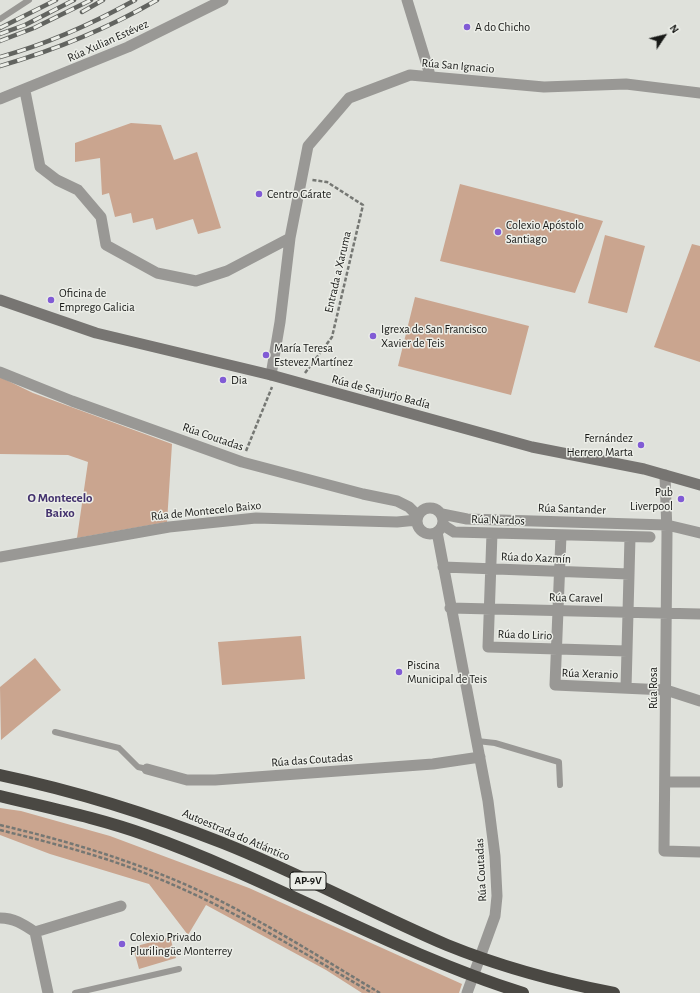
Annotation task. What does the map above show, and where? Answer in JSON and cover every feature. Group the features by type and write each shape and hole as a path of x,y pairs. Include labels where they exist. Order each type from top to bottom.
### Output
{"highway":[{"name":"Autoestrada do Atlántico","path":"0,775 62,788 150,816 224,843 448,945 512,968 614,993"},
{"name":"AP-9V","path":"0,796 56,809 145,835 210,860 441,963 523,993"}],"main road":[{"name":"Rúa de Sanjurjo Badía","path":"0,300 96,333 273,376 532,447 665,475 700,485"}],"street":[{"name":"Rúa Xulian Estévez","path":"0,100 25,91 128,47 223,0"},
{"path":"407,0 430,76"},
{"name":"Rúa San Ignacio","path":"273,376 290,238 308,146 348,98 410,75 544,87 626,84 700,93"},
{"path":"25,91 40,167 57,180 78,190 101,217 106,245 157,273 196,281 227,271 290,238"},
{"name":"Rúa Coutadas","path":"0,372 72,401 242,462 363,494 398,501 409,507 418,518"},
{"path":"665,475 667,525"},
{"path":"429,507 439,511 440,524 432,534 423,532 420,528 418,518 423,509 429,507"},
{"name":"Rúa de Montecelo Baixo","path":"0,558 169,527 256,518 397,522 418,518"},
{"name":"Rúa Santander","path":"440,524 467,519 667,525 700,534"},
{"name":"Rúa Coutadas","path":"440,524 443,567 477,741 491,823 497,896 495,916 468,991"},
{"name":"Rúa Nardos","path":"440,524 454,532 650,537"},
{"name":"Rúa Rosa","path":"667,525 664,851 700,852"},
{"name":"Rúa do Lirio","path":"492,533 488,647 627,651"},
{"name":"Rúa Xeranio","path":"561,535 555,686 666,690 700,701"},
{"path":"626,688 630,537"},
{"name":"Rúa do Xazmín","path":"443,567 629,574"},
{"name":"Rúa Caravel","path":"450,608 700,614"},
{"name":"Rúa das Coutadas","path":"147,769 187,780 214,780 433,764 480,757"},
{"path":"665,782 700,782"},
{"path":"35,932 121,906"},
{"path":"0,918 9,918 18,921 35,932 48,993"}],"lane":[{"path":"0,19 29,0"},
{"path":"55,732 119,748 138,767 147,769"},
{"path":"477,741 495,743 560,762 560,785"},
{"path":"75,993 179,969"}],"path":[{"name":"Entrada a Xaruma","path":"298,383 332,337 363,206 327,182 318,181"},
{"path":"242,462 273,376"},
{"path":"0,825 107,854 196,890 246,914 380,993"},
{"path":"0,830 71,848 142,872 194,894 244,918 372,993"}],"shaded area":[{"path":"131,123 161,125 174,160 197,152 221,228 198,234 193,219 156,230 153,218 133,223 131,213 115,217 109,193 102,195 100,158 75,162 75,143"},
{"path":"460,184 603,221 575,293 440,261"},
{"path":"605,235 645,246 627,313 588,303"},
{"path":"692,244 700,246 700,362 654,347"},
{"path":"415,297 529,326 511,395 398,366"},
{"path":"0,377 33,393 172,444 167,522 77,538 88,462 68,455 0,454"},
{"path":"301,636 305,679 222,685 218,642"},
{"path":"35,658 61,690 1,740 0,687"},
{"path":"0,808 21,811 110,836 249,888 462,984 459,993 362,993 326,970 206,905 188,935 149,884 50,854 0,835"},
{"path":"170,937 176,958 139,969 133,947"}],"railway":[{"path":"0,28 56,0"},
{"path":"0,34 25,25 74,0"},
{"path":"0,41 34,28 91,0"},
{"path":"82,12 103,0"},
{"path":"0,57 69,33 135,0"},
{"path":"0,66 61,46 138,11 157,0"}],"place":[{"name":"A do Chicho","path":"467,27"},
{"name":"Centro Gárate","path":"259,194"},
{"name":"Colexio Apóstolo Santiago","path":"498,232"},
{"name":"Oficina de Emprego Galicia","path":"51,300"},
{"name":"Igrexa de San Francisco Xavier de Teis","path":"373,336"},
{"name":"María Teresa Estevez Martínez","path":"266,355"},
{"name":"Dia","path":"223,380"},
{"name":"Fernández Herrero Marta","path":"641,445"},
{"name":"Pub Liverpool","path":"681,499"},
{"name":"Piscina Municipal de Teis","path":"399,672"},
{"name":"Colexio Privado Plurilingüe Monterrey","path":"122,944"}],"district":[{"name":"O Montecelo Baixo","path":"60,506"}]}
